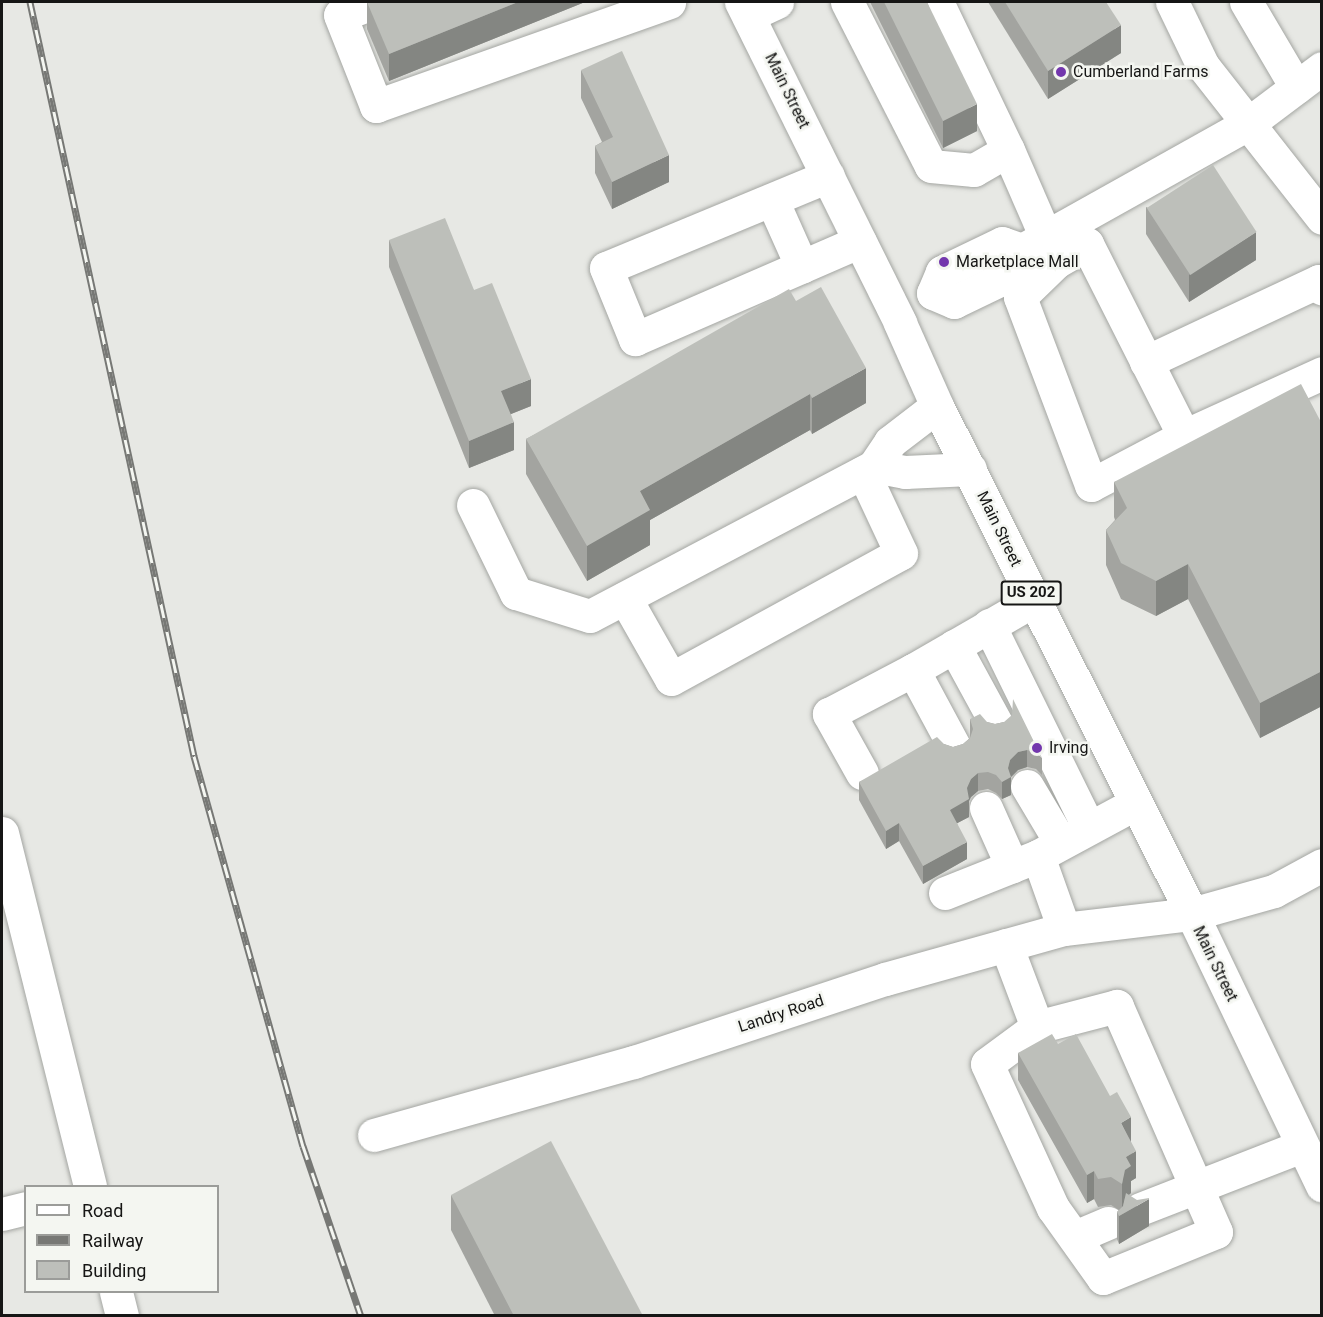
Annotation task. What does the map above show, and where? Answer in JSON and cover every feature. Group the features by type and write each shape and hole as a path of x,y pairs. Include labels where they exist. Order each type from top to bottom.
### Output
{"main road":[{"path":"376,2 340,15 376,106 658,3"},
{"path":"937,2 946,43 966,86 1008,150 1041,249"},
{"path":"1172,2 1203,66 1322,218"},
{"path":"1246,2 1296,87"},
{"name":"Main Street","path":"756,6 828,176 896,315 937,406 1192,914 1322,1185"},
{"path":"862,15 913,109 931,166 974,170 1008,150"},
{"path":"1322,68 1249,123 1041,249 1020,297 1091,485 1184,436 1322,373"},
{"path":"828,176 606,268 636,339 860,241"},
{"path":"771,200 801,267"},
{"path":"896,315 933,293 942,272 1002,243 1041,249 1087,244 1184,436"},
{"path":"1146,362 1320,283"},
{"path":"473,505 516,593 590,616 868,469 890,442 937,406"},
{"path":"868,469 905,472 970,469"},
{"path":"625,598 671,679 901,553 868,469"},
{"path":"862,773 829,714 913,670 1035,600"},
{"path":"989,625 1089,828"},
{"path":"954,646 996,723"},
{"path":"913,670 954,746"},
{"path":"1027,786 1037,855 1064,928"},
{"path":"945,892 1037,855 1136,803"},
{"path":"986,808 1037,855"},
{"path":"2,833 90,1185"},
{"name":"Landry Road","path":"374,1135 634,1062 885,979 1064,928 1192,914 1274,891 1322,865"},
{"path":"1006,945 1037,1027"},
{"path":"1117,1006 1216,1232 1103,1278 1053,1208 987,1064 1037,1027 1117,1006"},
{"path":"1140,1209 1302,1146"},
{"path":"2,1214 24,1208"},
{"path":"1075,1238 1108,1223"},
{"path":"116,1293 122,1316"}],"building":[{"path":"367,2 518,2 389,54"},
{"path":"884,2 927,2 977,104 943,121"},
{"path":"1005,2 1106,2 1121,25 1048,71"},
{"path":"622,51 669,155 612,182 595,146 613,137 581,70"},
{"path":"1213,165 1257,232 1190,275 1147,208"},
{"path":"445,218 474,290 492,283 531,379 501,391 514,422 469,441 389,240"},
{"path":"821,287 866,368 812,398 810,394 640,491 650,510 587,546 526,439 789,289 796,301"},
{"path":"1301,384 1322,424 1322,671 1260,703 1188,564 1156,581 1121,563 1106,530 1127,508 1114,482"},
{"path":"1013,699 1042,758 1036,752 1027,750 1018,752 1010,760 1008,768 1011,777 1002,782 996,775 988,772 978,773 971,779 967,788 969,799 950,810 967,842 923,866 899,823 886,831 859,782 937,737 944,744 953,747 963,744 970,738 973,729 970,719 980,714 987,722 995,724 1004,722 1012,715"},
{"path":"1052,1034 1058,1044 1076,1034 1110,1096 1117,1092 1131,1117 1121,1123 1136,1151 1126,1157 1131,1166 1125,1170 1122,1184 1111,1177 1098,1179 1094,1171 1087,1175 1018,1053"},
{"path":"551,1141 643,1316 514,1316 451,1195"},
{"path":"1126,1193 1137,1200 1149,1199 1119,1216 1117,1212 1123,1206"}],"railway":[{"path":"30,2 194,756 303,1146 361,1316"}],"place":[{"name":"Cumberland Farms","path":"1061,72"},
{"name":"Marketplace Mall","path":"944,262"},
{"name":"Irving","path":"1037,748"}]}
